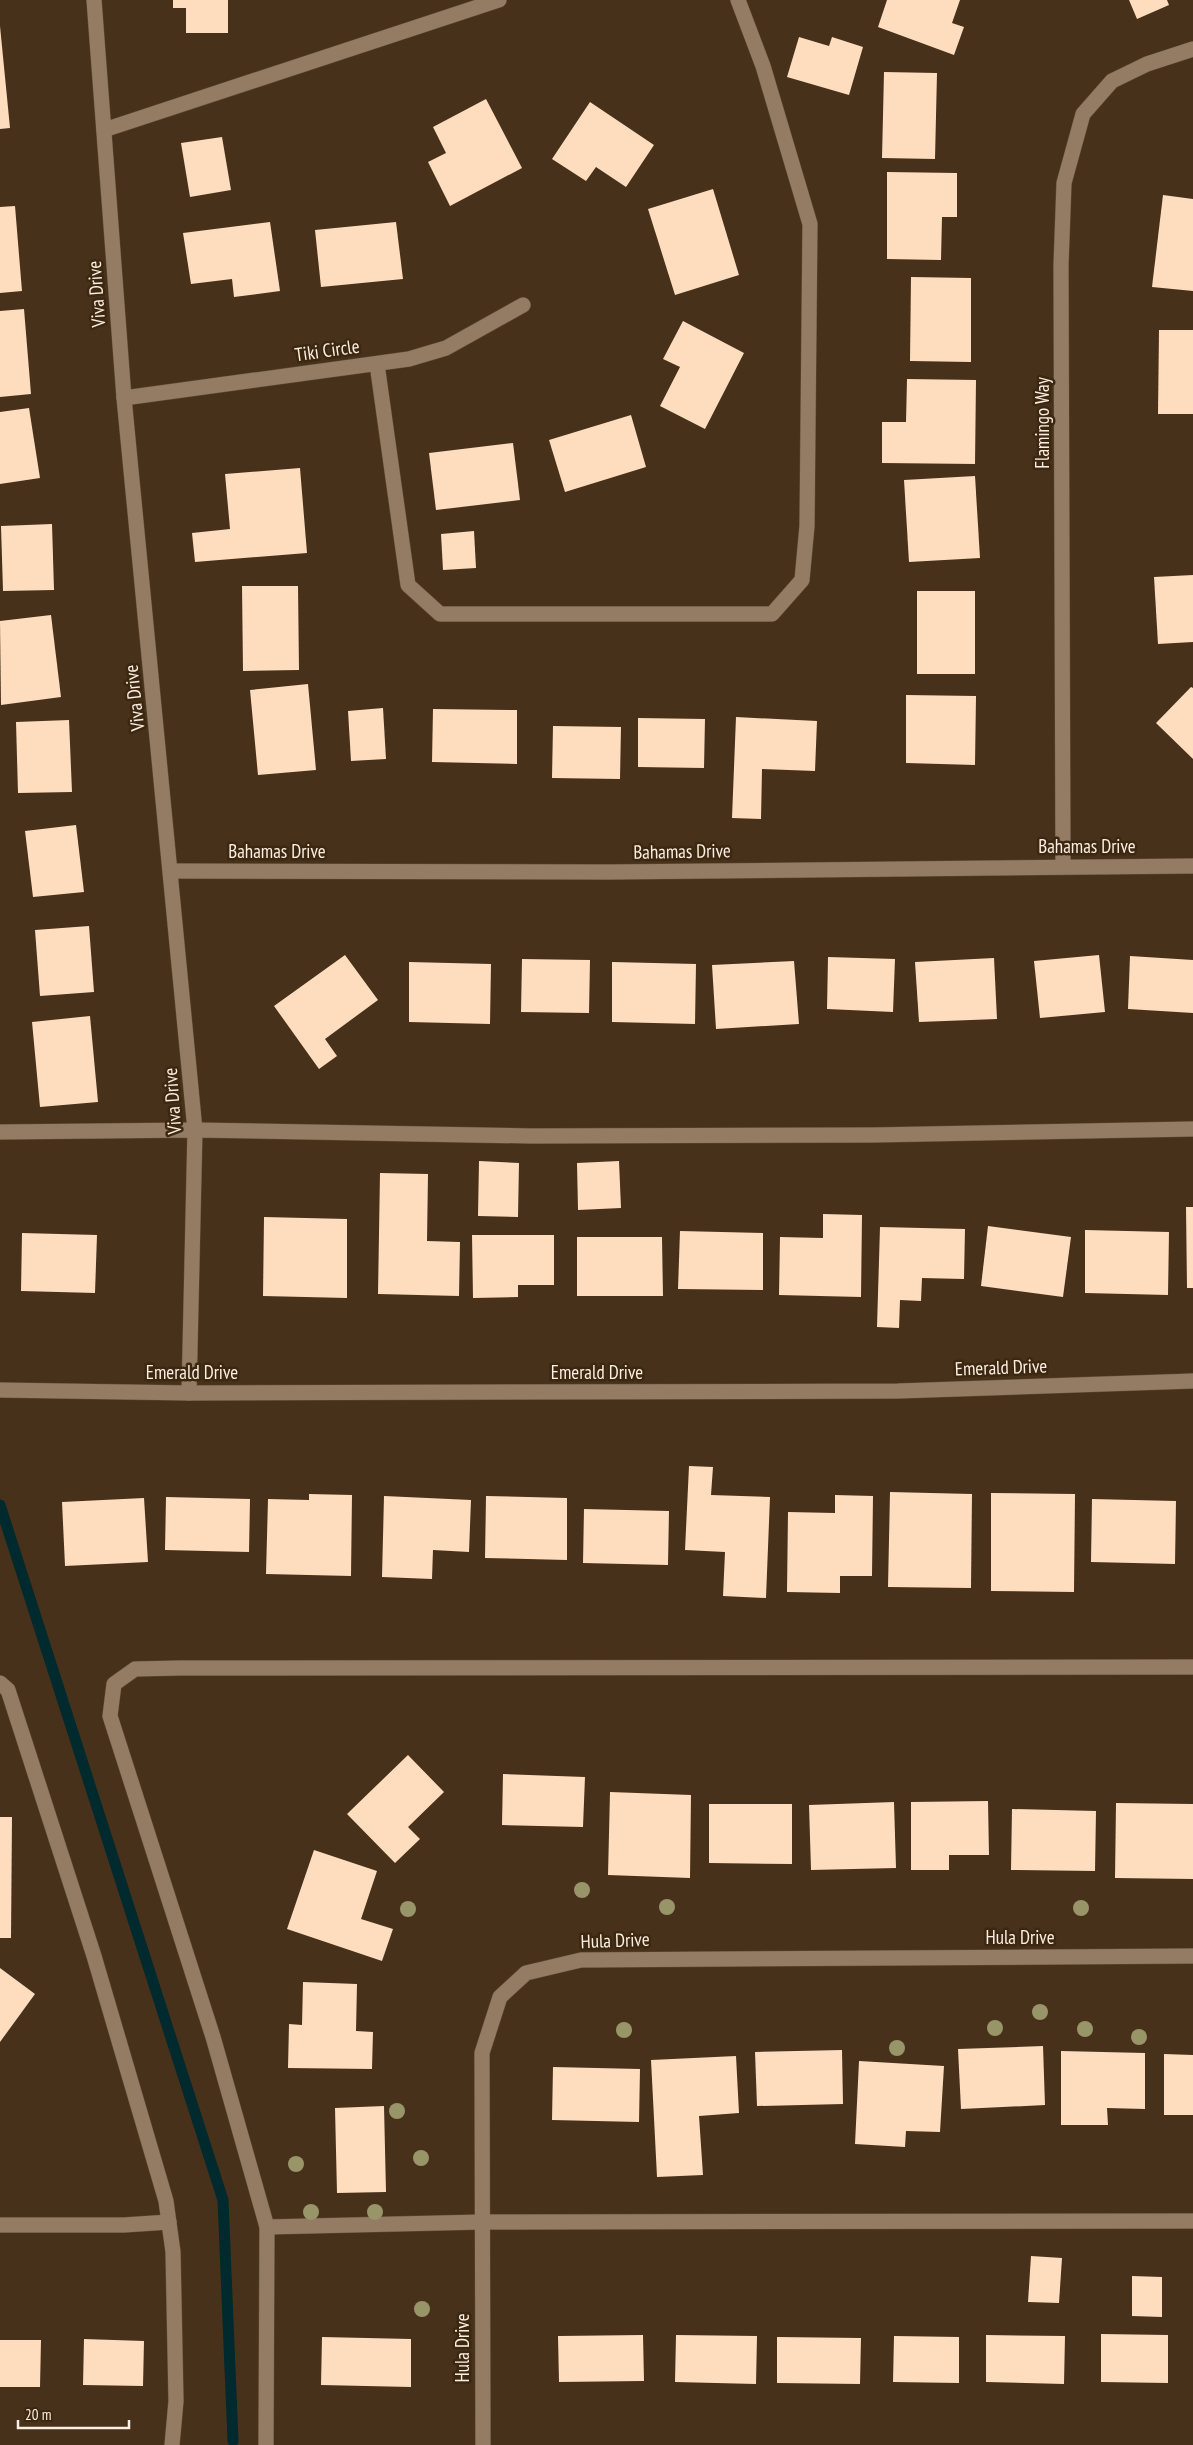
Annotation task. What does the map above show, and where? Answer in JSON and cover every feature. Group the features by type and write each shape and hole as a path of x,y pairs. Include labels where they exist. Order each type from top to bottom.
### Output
{"street":[{"name":"Viva Drive","path":"94,0 124,398 172,871 195,1130 189,1393"},
{"path":"104,130 499,0"},
{"path":"377,364 408,585 440,614 772,614 802,580 806,526 810,224 763,66 738,0"},
{"name":"Flamingo Way","path":"1063,866 1061,265 1064,183 1083,114 1112,81 1148,64 1193,49"},
{"name":"Tiki Circle","path":"124,398 409,359 446,348 524,305"},
{"name":"Bahamas Drive","path":"172,871 609,872 1193,866"},
{"path":"0,1132 195,1130 560,1136 873,1135 1193,1129"},
{"name":"Emerald Drive","path":"0,1390 189,1393 898,1390 1193,1381"},
{"path":"266,2445 267,2227 213,2038 110,1716 114,1684 135,1669 577,1666 1193,1667"},
{"path":"0,1683 8,1690 94,1956 166,2201 173,2252 176,2402 172,2445"},
{"name":"Hula Drive","path":"482,2445 482,2053 500,1997 526,1973 581,1960 1193,1956"},
{"path":"267,2227 482,2222 1193,2221"},
{"path":"0,2225 124,2225 169,2222"}],"building":[{"path":"173,0 228,0 228,33 186,33 186,8 173,8"},
{"path":"887,0 960,0 952,23 964,27 954,55 878,27"},
{"path":"1129,0 1167,0 1169,5 1137,19"},
{"path":"0,26 10,128 0,129"},
{"path":"799,37 829,46 832,37 863,47 849,95 787,77"},
{"path":"884,72 937,73 935,159 882,158"},
{"path":"486,99 522,168 450,206 428,162 446,153 433,127"},
{"path":"590,102 654,145 626,187 596,167 586,181 552,159"},
{"path":"222,137 231,190 190,197 181,143"},
{"path":"887,172 957,173 957,217 942,217 941,260 887,259"},
{"path":"713,189 739,275 675,295 648,209"},
{"path":"1163,195 1193,199 1193,291 1152,287"},
{"path":"15,206 22,291 0,293 0,207"},
{"path":"270,222 280,291 234,297 232,279 191,284 183,233"},
{"path":"396,222 403,279 321,287 315,230"},
{"path":"911,277 971,278 971,362 910,361"},
{"path":"24,309 31,394 0,397 0,311"},
{"path":"683,321 744,353 705,429 660,406 680,367 663,359"},
{"path":"1159,330 1193,330 1193,414 1158,414"},
{"path":"907,379 976,380 975,464 882,463 882,422 906,422"},
{"path":"29,408 40,478 0,484 0,412"},
{"path":"631,415 646,467 565,492 549,440"},
{"path":"513,443 520,500 436,510 429,453"},
{"path":"300,468 307,553 195,562 192,533 230,529 225,474"},
{"path":"975,476 980,558 909,562 904,480"},
{"path":"52,524 54,590 3,591 1,526"},
{"path":"474,531 476,568 443,570 441,534"},
{"path":"1193,575 1193,642 1158,644 1154,577"},
{"path":"242,586 298,586 299,670 243,671"},
{"path":"917,591 975,591 975,674 917,674"},
{"path":"51,615 61,697 1,705 0,621"},
{"path":"308,684 316,770 258,775 250,690"},
{"path":"1191,687 1193,688 1193,759 1156,723"},
{"path":"906,695 976,696 975,765 906,763"},
{"path":"383,708 386,759 351,761 348,711"},
{"path":"433,709 517,710 517,764 432,762"},
{"path":"736,717 817,721 815,771 762,769 761,819 732,818"},
{"path":"638,718 705,719 704,768 638,767"},
{"path":"69,720 72,792 18,793 16,722"},
{"path":"553,726 621,727 620,779 552,778"},
{"path":"76,825 84,892 33,897 25,831"},
{"path":"89,926 94,992 40,996 35,930"},
{"path":"345,955 378,1000 325,1039 337,1056 319,1069 274,1006"},
{"path":"1099,955 1105,1012 1040,1018 1034,961"},
{"path":"1130,956 1193,960 1193,1013 1128,1009"},
{"path":"828,957 895,959 893,1012 827,1009"},
{"path":"994,958 997,1019 919,1022 915,962"},
{"path":"522,959 590,960 589,1013 521,1012"},
{"path":"794,961 799,1024 716,1029 712,965"},
{"path":"409,962 491,964 490,1024 409,1022"},
{"path":"612,962 696,964 695,1024 612,1022"},
{"path":"90,1016 98,1102 40,1107 32,1022"},
{"path":"479,1161 519,1163 518,1217 478,1216"},
{"path":"619,1161 621,1208 578,1210 577,1163"},
{"path":"380,1173 428,1174 427,1241 460,1242 459,1296 378,1294"},
{"path":"1186,1207 1193,1207 1193,1288 1187,1288"},
{"path":"823,1214 862,1215 861,1297 779,1295 780,1237 823,1238"},
{"path":"264,1217 347,1219 347,1298 263,1296"},
{"path":"988,1226 1071,1237 1063,1297 981,1286"},
{"path":"880,1227 965,1229 964,1279 922,1278 921,1301 900,1300 899,1328 877,1327"},
{"path":"1085,1230 1169,1232 1168,1295 1085,1293"},
{"path":"680,1231 763,1233 763,1290 678,1289"},
{"path":"22,1233 97,1235 95,1293 21,1291"},
{"path":"472,1235 554,1235 554,1285 518,1285 518,1297 473,1298"},
{"path":"577,1237 662,1237 663,1296 577,1296"},
{"path":"689,1466 713,1467 711,1495 770,1497 766,1598 723,1596 725,1552 685,1550"},
{"path":"890,1492 972,1494 971,1588 888,1587"},
{"path":"991,1493 1075,1494 1074,1592 991,1591"},
{"path":"309,1494 352,1495 351,1576 266,1574 268,1499 309,1500"},
{"path":"835,1495 873,1496 872,1576 840,1576 840,1593 787,1592 788,1512 835,1513"},
{"path":"384,1496 471,1500 469,1552 433,1550 432,1579 382,1577"},
{"path":"486,1496 567,1498 567,1560 485,1558"},
{"path":"166,1497 250,1499 249,1552 165,1550"},
{"path":"144,1498 148,1562 65,1566 62,1502"},
{"path":"1092,1499 1176,1501 1175,1564 1091,1562"},
{"path":"584,1509 669,1511 668,1565 583,1563"},
{"path":"408,1755 444,1792 408,1827 420,1839 395,1863 347,1814"},
{"path":"503,1774 585,1777 583,1827 502,1825"},
{"path":"610,1792 691,1795 690,1878 608,1875"},
{"path":"988,1801 989,1855 949,1855 949,1870 911,1870 911,1802"},
{"path":"894,1802 896,1868 811,1870 809,1805"},
{"path":"1116,1803 1193,1804 1193,1879 1115,1878"},
{"path":"709,1804 792,1804 792,1864 709,1863"},
{"path":"1012,1809 1096,1811 1095,1871 1011,1870"},
{"path":"0,1817 12,1817 11,1938 0,1938"},
{"path":"314,1850 377,1871 361,1919 393,1929 382,1961 287,1929"},
{"path":"0,1968 35,1994 0,2042"},
{"path":"303,1982 357,1984 356,2031 373,2032 372,2069 288,2068 289,2024 302,2025"},
{"path":"1043,2046 1045,2105 961,2109 958,2049"},
{"path":"842,2050 843,2104 757,2106 755,2052"},
{"path":"1061,2051 1145,2053 1145,2109 1107,2108 1108,2125 1061,2125"},
{"path":"1164,2054 1193,2055 1193,2115 1164,2115"},
{"path":"736,2056 739,2113 699,2116 703,2175 657,2177 651,2060"},
{"path":"859,2061 944,2066 940,2132 906,2131 905,2147 855,2144"},
{"path":"553,2067 640,2069 639,2122 552,2120"},
{"path":"384,2106 386,2192 337,2193 335,2108"},
{"path":"1031,2256 1062,2258 1059,2303 1028,2302"},
{"path":"1132,2276 1162,2277 1162,2317 1132,2316"},
{"path":"1101,2334 1168,2335 1168,2383 1101,2382"},
{"path":"643,2335 644,2381 559,2382 558,2336"},
{"path":"676,2335 757,2336 756,2384 675,2382"},
{"path":"986,2335 1065,2336 1064,2384 986,2382"},
{"path":"894,2336 959,2337 959,2383 893,2382"},
{"path":"322,2337 411,2339 411,2387 321,2385"},
{"path":"777,2337 861,2338 860,2384 777,2383"},
{"path":"84,2339 144,2341 143,2386 83,2385"},
{"path":"0,2340 41,2340 40,2387 0,2387"}],"waterway":[{"path":"0,1505 223,2200 233,2441"}]}
